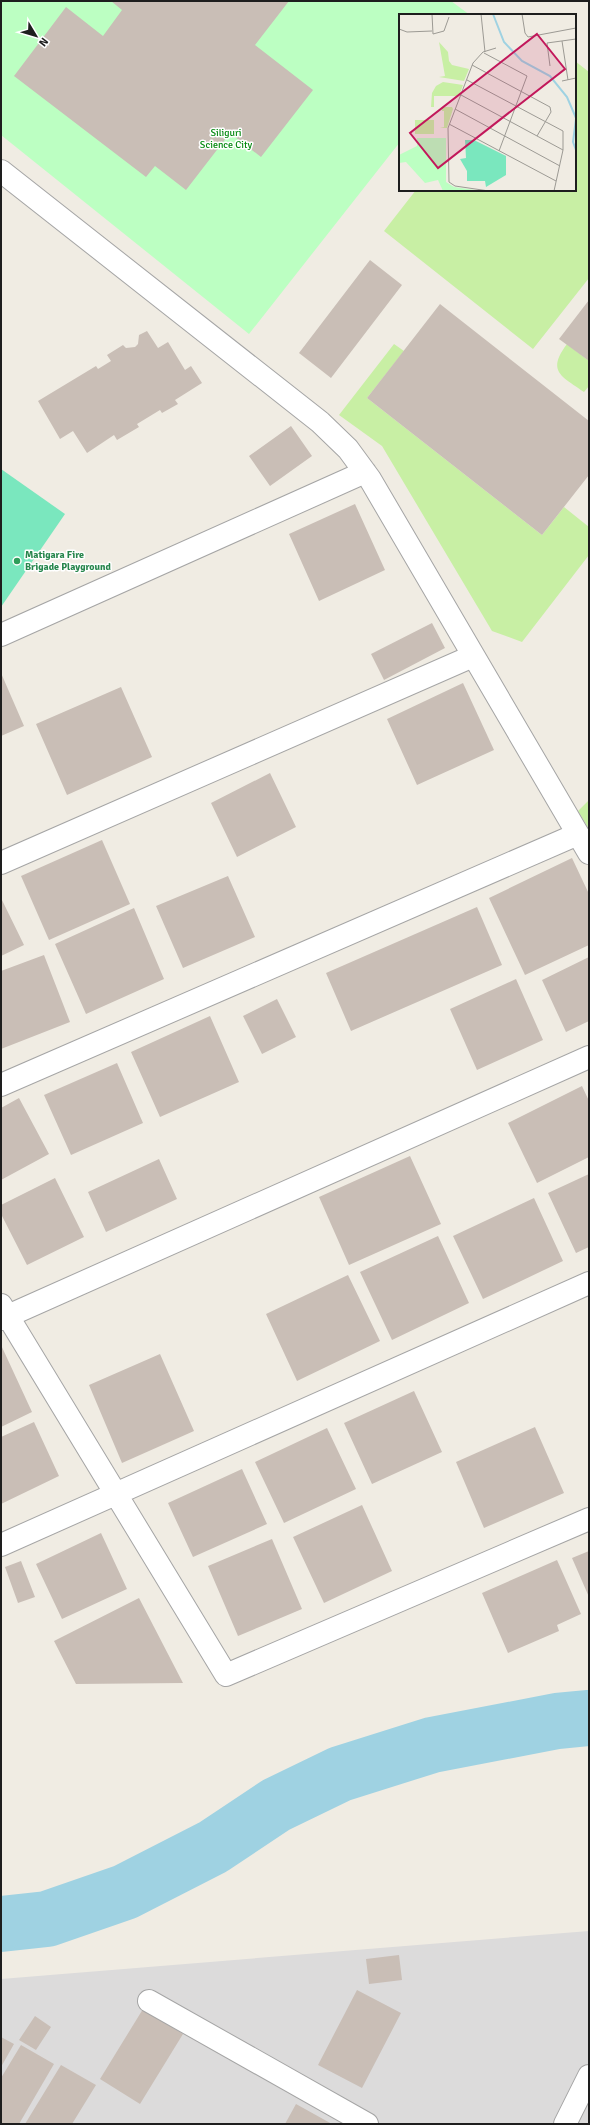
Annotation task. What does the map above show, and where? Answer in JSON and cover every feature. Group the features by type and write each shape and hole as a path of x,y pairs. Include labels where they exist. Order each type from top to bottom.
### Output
{"street":[{"path":"1,171 336,436 365,472 589,854"},
{"path":"1,635 365,472"},
{"path":"1,863 473,656"},
{"path":"1,1085 578,834"},
{"path":"589,1057 3,1313 116,1494 226,1675 589,1520"},
{"path":"1,1545 589,1283"},
{"path":"150,2001 368,2124"},
{"path":"565,2124 589,2076"}],"shaded area":[{"path":"589,1931 589,2124 1,2124 1,1979"}],"green space":[{"name":"Siliguri Science City","path":"1,1 451,1 469,14 399,14 399,143 249,334 1,135"},
{"path":"576,62 589,72 589,278 533,349 384,231 415,191 576,191"},
{"path":"394,344 404,351 367,398 542,535 564,507 589,527 589,555 522,642 492,631 382,446 339,415"},
{"path":"567,344 589,361 589,386 584,392 563,377 557,367 561,353"},
{"name":"Matigara Fire Brigade Playground","path":"1,469 65,514 1,607"},
{"path":"589,800 589,829 578,811"}],"building":[{"path":"111,1 289,1 255,45 313,90 261,157 230,133 186,190 155,166 146,177 14,76 66,7 103,36 122,10"},
{"path":"370,260 402,285 331,378 299,353"},
{"path":"589,300 589,361 559,339"},
{"path":"440,304 589,421 589,475 542,535 367,398"},
{"path":"147,331 158,348 168,342 185,370 191,366 202,383 175,400 178,404 162,413 160,410 137,424 139,427 117,440 114,435 87,453 73,431 60,439 38,401 96,366 98,369 111,361 107,355 123,345 126,348 135,347 138,344 139,335"},
{"path":"291,426 312,456 270,486 249,456"},
{"path":"355,504 385,570 319,601 289,534"},
{"path":"432,623 445,648 384,680 371,654"},
{"path":"1,673 24,726 1,736"},
{"path":"463,683 494,750 417,785 387,719"},
{"path":"121,687 152,757 67,795 36,724"},
{"path":"270,773 296,827 237,857 211,803"},
{"path":"102,840 130,904 49,940 21,876"},
{"path":"572,858 589,894 589,945 525,975 489,898"},
{"path":"228,876 255,937 183,968 156,906"},
{"path":"1,898 24,945 1,956"},
{"path":"477,907 502,965 351,1031 326,973"},
{"path":"134,908 164,979 86,1014 55,944"},
{"path":"44,955 70,1022 1,1049 1,971"},
{"path":"589,957 589,1021 566,1032 542,980"},
{"path":"516,979 543,1040 477,1070 450,1009"},
{"path":"277,999 296,1037 262,1054 243,1016"},
{"path":"210,1016 239,1082 160,1117 131,1052"},
{"path":"117,1063 143,1123 71,1155 44,1095"},
{"path":"582,1086 589,1101 589,1157 537,1183 508,1123"},
{"path":"19,1098 49,1154 1,1180 1,1108"},
{"path":"410,1156 441,1224 349,1265 319,1197"},
{"path":"159,1159 177,1199 106,1232 88,1192"},
{"path":"589,1174 589,1247 576,1253 548,1193"},
{"path":"55,1178 84,1237 27,1265 1,1214 1,1205"},
{"path":"534,1198 563,1261 483,1299 453,1236"},
{"path":"438,1236 469,1303 392,1340 360,1272"},
{"path":"348,1275 380,1341 297,1381 266,1314"},
{"path":"1,1345 32,1412 1,1427"},
{"path":"160,1354 194,1431 122,1463 89,1385"},
{"path":"414,1391 442,1452 372,1484 344,1423"},
{"path":"34,1422 59,1476 1,1504 1,1437"},
{"path":"535,1427 564,1493 484,1528 456,1462"},
{"path":"327,1428 356,1489 284,1523 255,1462"},
{"path":"242,1469 267,1524 193,1557 168,1503"},
{"path":"362,1505 392,1571 324,1603 293,1537"},
{"path":"101,1533 127,1589 62,1619 36,1564"},
{"path":"272,1539 302,1609 238,1636 208,1566"},
{"path":"589,1551 589,1597 572,1558"},
{"path":"557,1560 581,1614 557,1625 559,1631 508,1653 482,1593"},
{"path":"21,1561 35,1597 18,1603 5,1567"},
{"path":"139,1598 183,1683 76,1684 54,1641"},
{"path":"399,1955 402,1980 369,1984 366,1959"},
{"path":"357,1990 401,2013 362,2088 318,2065"},
{"path":"143,2009 183,2034 140,2104 100,2079"},
{"path":"35,2016 51,2027 36,2050 19,2040"},
{"path":"1,2037 14,2044 1,2067"},
{"path":"21,2045 54,2064 19,2124 1,2124 1,2078"},
{"path":"61,2065 96,2085 72,2124 25,2124"},
{"path":"296,2104 332,2124 285,2124"}],"waterway":[{"path":"1,1924 47,1919 125,1892 213,1847 276,1805 340,1774 432,1745 557,1721 589,1718"}],"place":[{"name":"Matigara Fire Brigade Playground","path":"17,561"}]}
